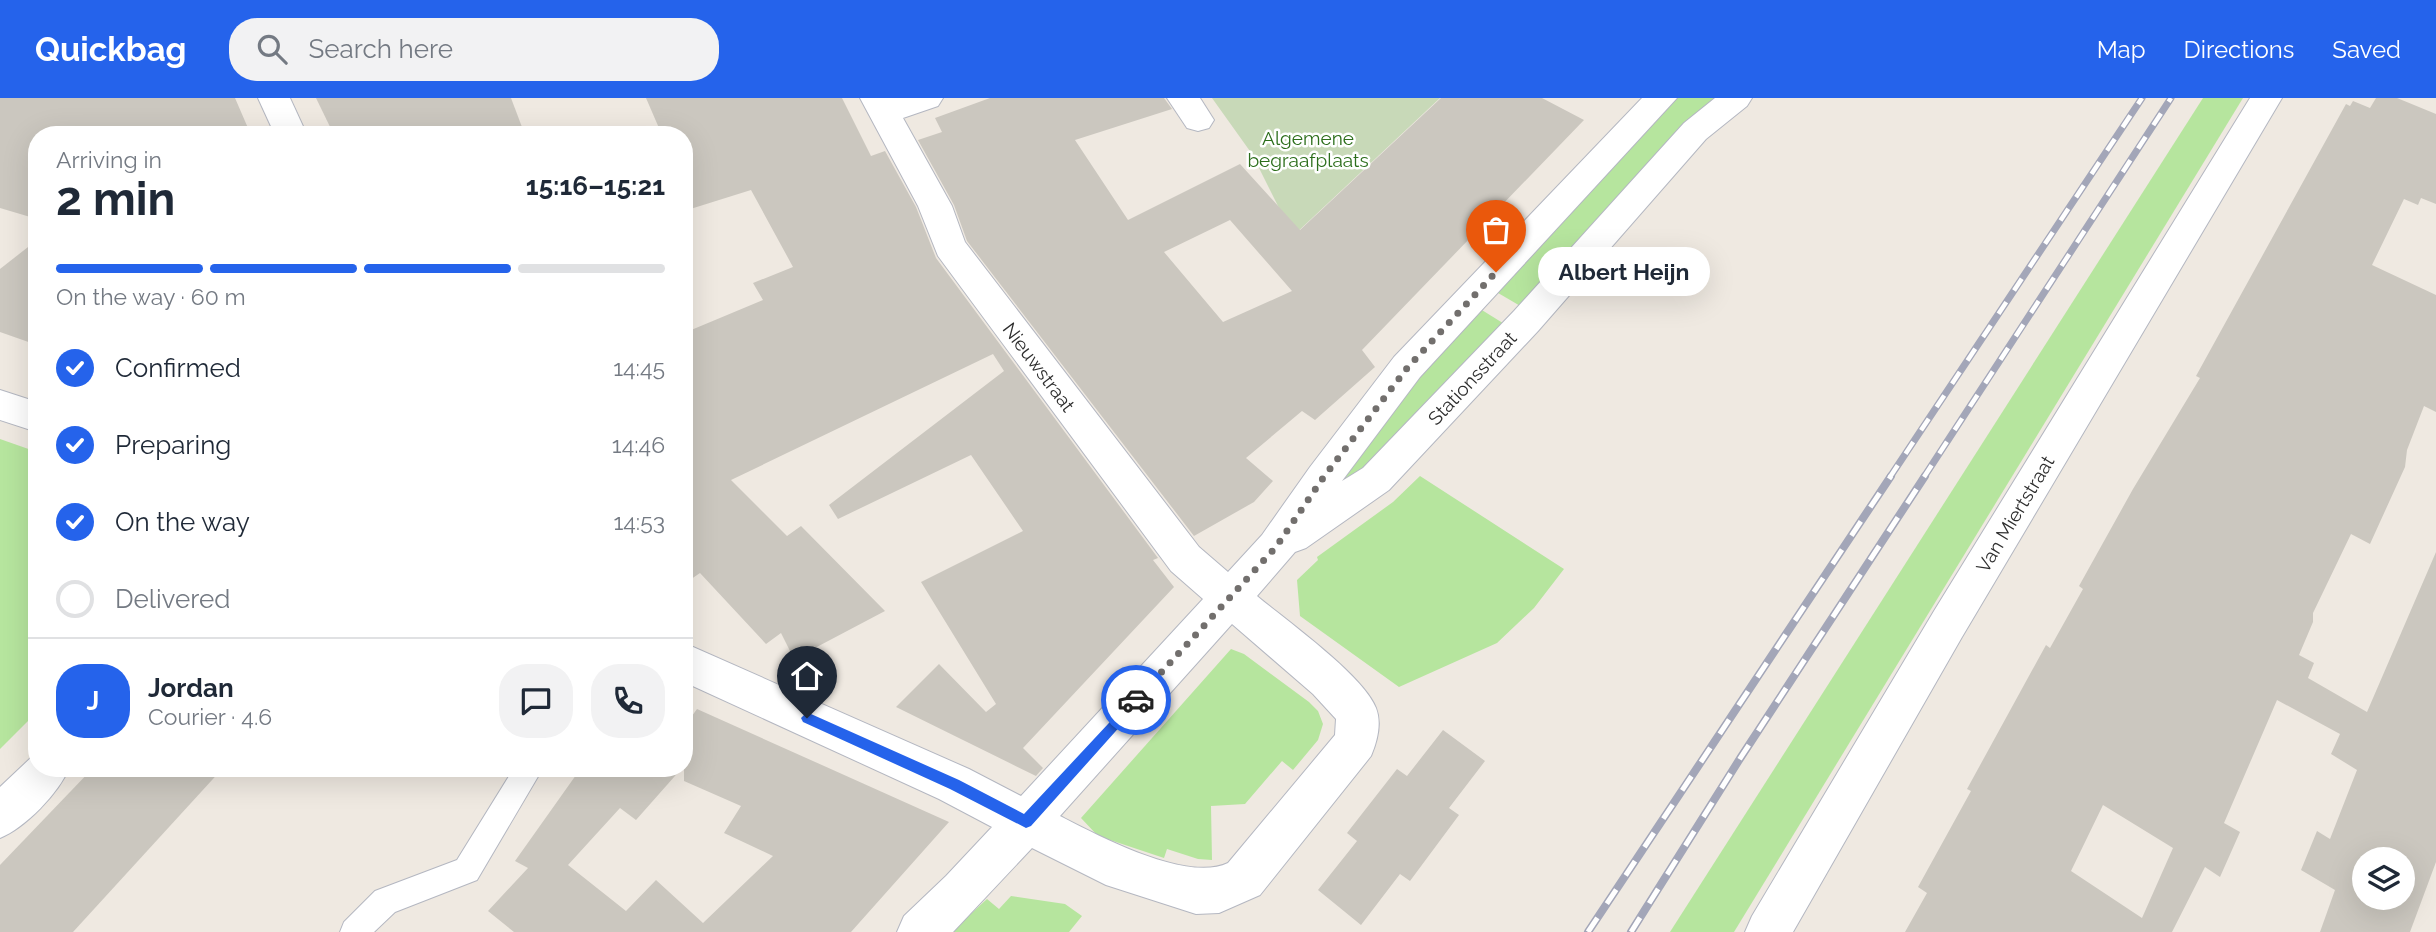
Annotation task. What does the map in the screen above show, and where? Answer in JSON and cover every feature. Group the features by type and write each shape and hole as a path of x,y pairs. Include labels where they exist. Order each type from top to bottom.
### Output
{"street":[{"path":"274,98 287,126"},
{"name":"Nieuwstraat","path":"927,98 880,105 936,206 950,247 1185,559 1228,598"},
{"name":"Stationsstraat","path":"920,932 962,892 1276,547 1323,478 1408,367 1661,98"},
{"name":"Stationsstraat","path":"1276,547 1376,479 1526,321 1695,131 1736,98"},
{"name":"Van Miertstraat","path":"1768,932 1948,624 2266,98"},
{"path":"0,405 28,414"},
{"path":"693,666 954,784 1106,863 1196,892 1219,891 1244,879 1356,742 1357,712 1328,681 1228,598"},
{"path":"0,817 39,777"}],"lane":[{"path":"354,932 384,901 467,870 524,777"}],"green space":[{"name":"Algemene begraafplaats","path":"1212,98 1440,98 1293,236 1252,154"},
{"path":"1673,98 1725,98 1522,307 1493,290"},
{"path":"2203,98 2243,98 1734,932 1670,932"},
{"path":"1477,307 1506,325 1382,461 1334,493 1369,432"},
{"path":"0,439 28,449 28,721 0,749"},
{"path":"1420,476 1564,569 1534,608 1497,643 1399,687 1300,616 1297,580 1318,560 1317,557 1393,502"},
{"path":"1231,649 1244,654 1318,711 1323,724 1318,740 1293,770 1282,761 1245,804 1211,806 1212,860 1198,859 1167,849 1164,858 1098,836 1081,818"},
{"path":"1011,896 1065,904 1082,916 1069,932 951,932 987,899 999,909"}],"building":[{"path":"0,98 235,98 247,126 28,126 28,216 0,208"},
{"path":"316,98 511,98 522,126 330,126"},
{"path":"646,98 842,98 871,156 885,151 916,207 936,258 1158,558 1153,560 1174,587 1023,748 1043,768 1036,776 896,707 939,664 986,712 996,704 921,582 1023,531 971,455 838,519 829,505 1004,371 993,354 731,480 787,536 801,526 885,611 794,659 781,633 766,644 700,573 693,578 693,329 763,300 753,283 793,267 751,190 693,208 693,126 658,126"},
{"path":"990,98 1164,98 1172,109 1075,140 1128,220 1240,164 1300,230 1441,98 1542,98 1584,120 1362,350 1375,367 1315,420 1302,411 1246,458 1273,481 1254,502 1194,536 967,241 954,205 918,140 942,132 935,118","holes":["1230,220 1292,291 1223,322 1164,252"]},
{"path":"2376,98 2397,98 2436,114 2436,204 2421,198 2418,205 2404,199 2372,265 2436,295 2436,412 2424,406 2407,450 2405,467 2370,544 2351,534 2313,613 2313,622 2299,655 2314,663 2308,678 2367,712 2436,552 2436,862 2410,932 2320,932 2335,890 2301,870 2317,831 2330,839 2357,770 2331,754 2340,734 2277,700 2224,823 2240,832 2220,877 2205,867 2172,932 1905,932 1927,893 1918,887 1971,791 1967,789 2046,645 2050,648 2083,589 2079,586 2133,489 2200,378 2196,376 2346,104 2350,106 2353,101 2370,108","holes":["2103,805 2173,848 2142,918 2071,871"]},
{"path":"28,247 28,342 0,332 0,269"},
{"path":"697,709 949,822 851,932 514,932 488,911 528,868 515,861 575,777 674,777 636,820 620,808 568,865 626,911 656,880 703,923 773,856 724,833 741,806 684,781 684,777 693,777 693,715"},
{"path":"1443,730 1485,761 1449,808 1459,815 1410,881 1400,874 1361,925 1318,890 1357,841 1347,833 1397,769 1407,776"},
{"path":"84,777 215,777 73,932 0,932 0,865"}],"railway":[{"path":"1890,477 2142,98"},
{"path":"1924,477 2171,98"},
{"path":"1588,932 1891,476"},
{"path":"1631,932 1741,757 1925,476"}],"way so far":[{"path":"1136,700 1276,547 1323,478 1408,367 1496,272"}],"place":[{"name":"Albert Heijn","path":"1496,272"}],"route":[{"path":"807,718 954,784 1026,822 1136,700"}]}
